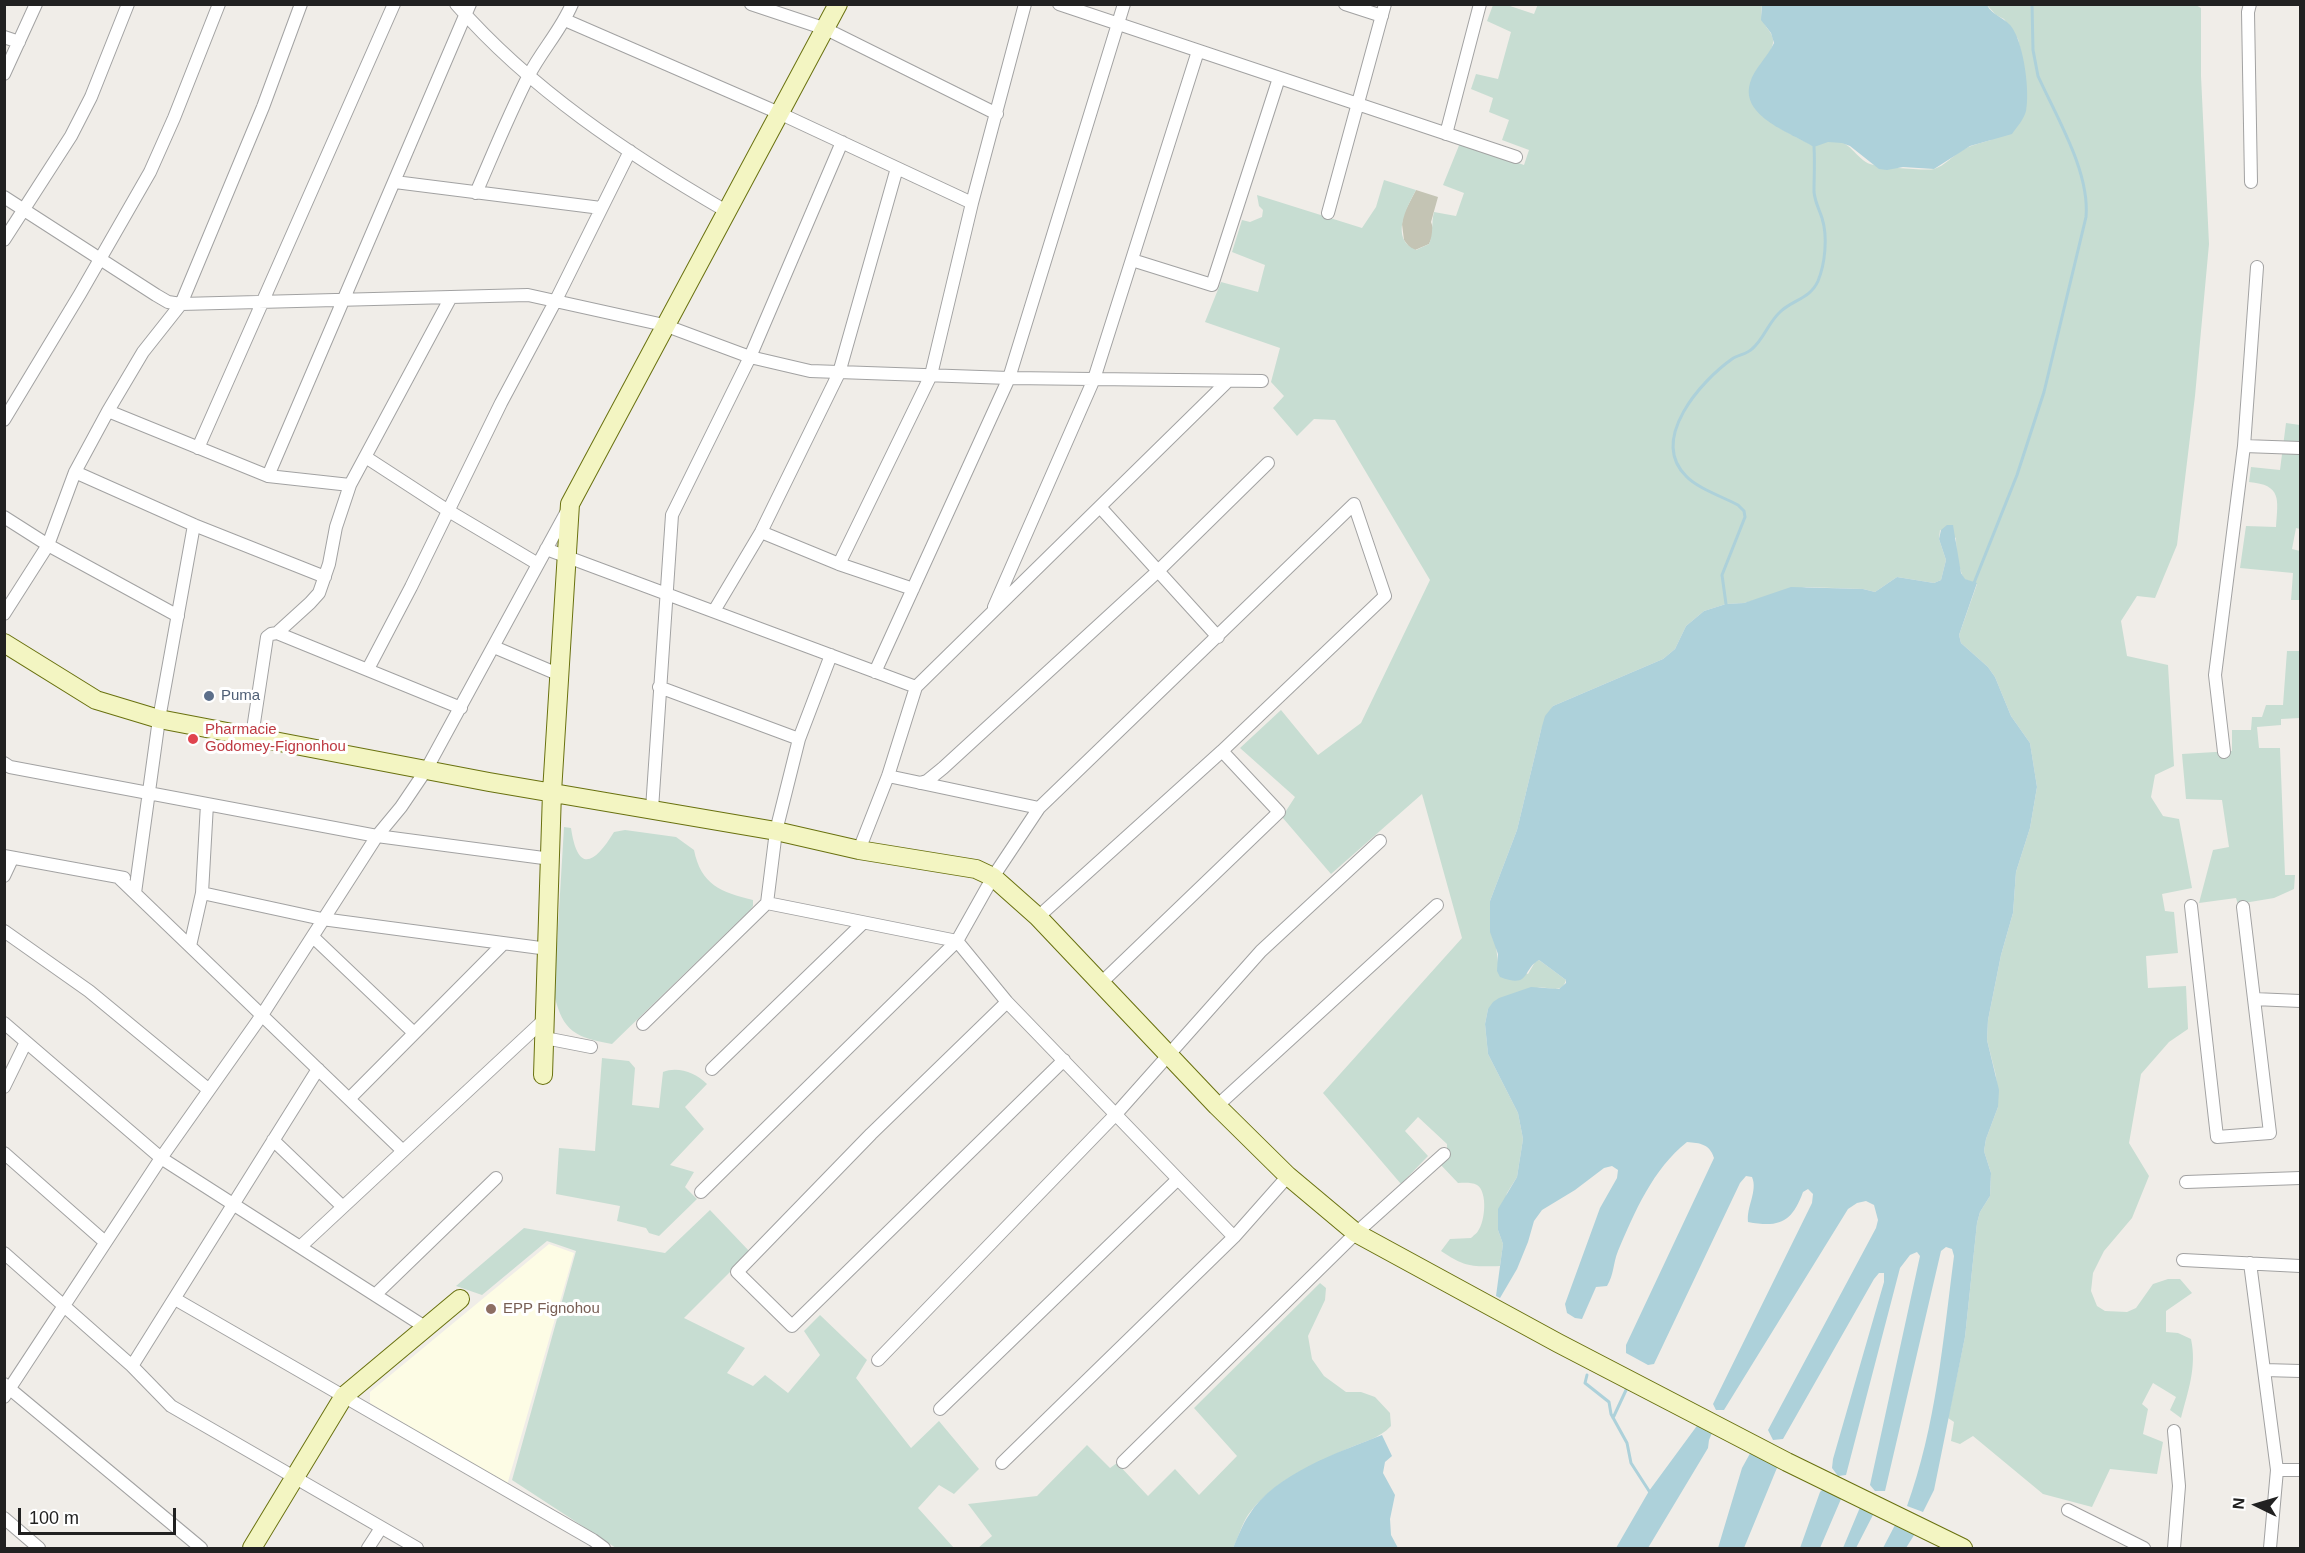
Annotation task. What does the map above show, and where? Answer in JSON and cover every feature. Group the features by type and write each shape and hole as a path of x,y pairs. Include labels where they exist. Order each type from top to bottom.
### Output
{"street":[{"path":"4,74 36,4"},
{"path":"4,240 71,136 91,97 128,4"},
{"path":"5,420 150,172 219,4"},
{"path":"4,614 48,545 75,472 108,411 142,352 182,304 301,4"},
{"path":"198,448 394,4"},
{"path":"456,4 468,10 528,76 666,176 726,211"},
{"path":"476,193 528,76 565,20 572,4"},
{"path":"751,4 826,29 997,114"},
{"path":"201,1548 6,1390 162,1158 262,1015 377,836 401,807 426,770 838,4"},
{"path":"839,564 931,375 972,203 1025,4"},
{"path":"1059,4 1516,157"},
{"path":"875,672 1009,378 1124,4"},
{"path":"1328,213 1384,10 1345,4"},
{"path":"1446,134 1480,4"},
{"path":"2250,4 2248,12 2251,182"},
{"path":"268,476 468,10"},
{"path":"565,20 779,113 972,203"},
{"path":"4,38 19,42"},
{"path":"991,613 1094,379 1198,51"},
{"path":"1132,260 1212,285 1279,78"},
{"path":"652,809 672,515 750,357 842,142"},
{"path":"368,669 630,151"},
{"path":"714,611 761,532 839,373 897,168"},
{"path":"395,182 601,208"},
{"path":"4,197 168,302 182,304 262,303 528,295 664,325 750,357 810,371 1009,378 1262,381"},
{"path":"2224,752 2215,675 2244,446 2257,267"},
{"path":"277,633 319,593 325,577 336,526 350,485 367,458 452,297"},
{"path":"859,850 888,776 916,687 1228,381"},
{"path":"108,411 268,476 350,485"},
{"path":"2244,446 2301,448"},
{"path":"367,458 447,510 538,564"},
{"path":"920,783 927,781 943,768 1158,570 1268,464"},
{"path":"75,472 194,525 325,577"},
{"path":"543,1075 552,792 570,504"},
{"path":"701,1192 957,941 993,877 1040,808 1354,504 1385,596 1222,750 1038,917"},
{"path":"1100,507 1218,637"},
{"path":"4,517 48,545 177,616"},
{"path":"135,893 159,720 194,525"},
{"path":"761,532 839,564 913,589"},
{"path":"546,549 916,687"},
{"path":"252,736 267,637 277,633 461,708"},
{"path":"4,643 96,700 159,720 426,770 776,831 859,850 976,869 993,877 1038,917 1217,1106 1288,1176 1356,1233 1558,1343 1787,1462 1963,1548"},
{"path":"494,647 560,675"},
{"path":"644,1024 767,903 776,831 799,739 831,655"},
{"path":"659,687 799,739"},
{"path":"1101,983 1279,812 1222,750"},
{"path":"6,769 377,836 551,860"},
{"path":"888,776 1040,808"},
{"path":"190,946 202,893 207,804"},
{"path":"878,1360 1116,1114 1261,951 1380,841"},
{"path":"4,876 8,858 138,880"},
{"path":"118,877 404,1151"},
{"path":"202,893 322,919 502,945 548,949"},
{"path":"767,903 957,941 1007,1002 1234,1237"},
{"path":"1217,1106 1437,905"},
{"path":"2191,906 2217,1137 2270,1133 2243,907"},
{"path":"712,1069 862,923"},
{"path":"4,931 89,991 209,1090"},
{"path":"313,937 414,1033"},
{"path":"349,1099 502,945"},
{"path":"2254,999 2301,1001"},
{"path":"1007,1002 871,1134 737,1272 792,1326 1064,1060"},
{"path":"300,1247 545,1019"},
{"path":"4,1023 162,1158 425,1327"},
{"path":"544,1038 591,1047"},
{"path":"4,1087 26,1042"},
{"path":"132,1366 318,1069"},
{"path":"273,1140 343,1207"},
{"path":"4,1153 105,1242"},
{"path":"1123,1462 1356,1233 1444,1154"},
{"path":"1002,1463 1234,1237 1288,1176"},
{"path":"375,1295 496,1178"},
{"path":"2186,1182 2301,1178"},
{"path":"940,1409 1178,1179"},
{"path":"4,1253 132,1366 171,1406 417,1548"},
{"path":"2184,1260 2301,1266"},
{"path":"2250,1263 2277,1470 2270,1548"},
{"path":"175,1299 604,1548"},
{"path":"252,1548 344,1396 460,1299"},
{"path":"2264,1370 2301,1371"},
{"path":"2174,1431 2180,1486 2174,1548"},
{"path":"2277,1470 2301,1470"},
{"path":"2068,1510 2144,1548"},
{"path":"4,1518 39,1548"},
{"path":"368,1548 381,1528"}],"shaded area":[{"path":"1538,4 1762,5 1762,18 1772,35 1773,43 1750,87 1751,99 1757,110 1779,127 1814,146 1826,141 1836,141 1850,147 1861,158 1874,165 1923,170 1938,168 1964,149 1991,140 2024,66 2018,39 2004,19 1996,15 1987,5 2194,4 2201,8 2201,76 2209,244 2195,396 2177,545 2155,598 2137,596 2121,621 2127,656 2168,665 2174,766 2155,775 2151,797 2163,816 2179,819 2192,888 2162,894 2165,911 2174,912 2178,953 2146,956 2148,988 2186,986 2188,1029 2169,1042 2141,1074 2129,1143 2149,1176 2132,1218 2104,1251 2093,1273 2091,1291 2097,1306 2105,1311 2127,1312 2136,1308 2153,1284 2168,1279 2180,1279 2192,1293 2166,1311 2166,1332 2178,1333 2191,1339 2193,1359 2189,1389 2181,1418 2170,1410 2176,1397 2153,1383 2142,1404 2148,1409 2143,1434 2163,1442 2157,1474 2110,1469 2092,1507 2043,1494 1973,1436 1960,1444 1951,1441 1954,1422 1948,1418 1965,1337 1977,1223 1980,1212 1990,1196 1991,1173 1984,1151 1998,1107 1996,1076 1987,1040 1988,1020 2001,955 2013,913 2016,872 2030,828 2037,787 2030,743 2011,716 1995,677 1988,667 1961,643 1959,635 1977,584 1964,579 1960,569 1956,538 1940,530 1939,539 1946,560 1941,580 1934,583 1897,577 1875,592 1863,589 1806,587 1704,611 1686,626 1675,649 1663,659 1553,706 1541,730 1517,830 1490,901 1498,962 1528,974 1535,962 1539,960 1566,980 1561,988 1537,988 1488,1009 1485,1024 1488,1054 1518,1113 1523,1139 1517,1177 1507,1193 1498,1230 1503,1244 1500,1266 1469,1265 1441,1251 1450,1239 1471,1238 1476,1233 1482,1221 1484,1207 1483,1194 1477,1185 1458,1183 1440,1164 1447,1156 1447,1144 1418,1117 1405,1131 1428,1156 1401,1184 1323,1093 1462,938 1422,794 1331,874 1282,817 1295,797 1240,748 1281,710 1318,755 1361,723 1430,580 1335,420 1314,419 1297,436 1273,408 1284,396 1271,382 1280,348 1205,322 1221,282 1258,292 1265,265 1232,252 1242,220 1250,222 1262,217 1263,210 1259,206 1257,195 1362,228 1376,207 1384,180 1416,190 1402,222 1402,231 1403,238 1408,245 1416,250 1429,244 1434,212 1456,216 1464,193 1443,185 1460,143 1524,165 1529,150 1502,140 1509,120 1489,112 1493,98 1471,89 1476,74 1498,79 1511,32 1487,21 1493,5 1507,5 1534,14"},
{"path":"1416,190 1438,197 1431,222 1433,228 1429,244 1415,250 1410,248 1404,240 1402,224 1403,215"},
{"path":"2286,423 2300,425 2300,529 2296,528 2292,549 2300,551 2300,600 2291,600 2293,573 2240,568 2246,526 2276,527 2277,501 2273,490 2267,486 2249,482 2251,467 2280,470"},
{"path":"2287,651 2300,651 2300,718 2281,719 2281,725 2257,727 2259,748 2280,748 2285,875 2295,875 2294,889 2274,898 2238,904 2236,898 2199,903 2213,850 2229,847 2222,800 2186,799 2182,754 2232,751 2232,730 2251,730 2252,717 2262,717 2266,705 2283,705"},
{"path":"564,827 571,828 578,853 588,859 600,851 614,832 625,830 676,837 694,850 702,871 714,885 731,894 753,900 753,906 749,911 612,1044 589,1039 573,1031 562,1017 554,994"},
{"path":"602,1058 629,1061 635,1068 632,1105 659,1108 663,1072 669,1070 681,1070 698,1077 707,1084 685,1107 704,1129 670,1165 694,1172 685,1187 697,1199 659,1236 649,1233 646,1228 617,1221 620,1206 556,1194 559,1148 595,1151"},
{"path":"710,1210 750,1252 684,1318 745,1348 727,1373 753,1386 765,1375 788,1393 820,1355 804,1331 820,1315 867,1360 856,1378 911,1448 939,1421 979,1469 954,1494 939,1485 918,1508 954,1548 616,1548 512,1480 576,1251 547,1241 482,1295 456,1286 524,1228 665,1253"},
{"path":"549,1244 574,1253 507,1485 370,1403 370,1392"},
{"path":"1320,1283 1326,1288 1325,1300 1308,1336 1312,1359 1324,1376 1346,1392 1361,1392 1375,1397 1390,1413 1391,1426 1386,1430 1376,1437 1306,1468 1280,1484 1248,1515 1233,1548 978,1548 992,1536 968,1504 1037,1496 1087,1445 1110,1468 1117,1463 1148,1496 1175,1469 1199,1495 1237,1456 1194,1408"}],"water":[{"path":"1762,5 1987,5 1992,12 2010,25 2017,37 2027,81 2025,114 2012,134 1970,146 1934,169 1903,167 1879,169 1850,146 1842,143 1828,142 1814,147 1781,130 1760,114 1749,95 1750,83 1755,72 1774,43 1771,33 1761,20"},
{"path":"1947,525 1953,525 1961,573 1965,579 1977,583 1959,635 1961,643 1988,667 1995,677 2011,716 2030,743 2037,787 2030,828 2016,872 2013,913 2001,955 1988,1020 1987,1040 1999,1090 1998,1107 1984,1151 1991,1173 1990,1196 1980,1212 1977,1223 1965,1337 1934,1490 1923,1512 1907,1506 1932,1414 1954,1256 1952,1249 1946,1247 1941,1251 1885,1491 1875,1491 1870,1485 1920,1256 1917,1252 1910,1255 1900,1268 1846,1475 1838,1476 1832,1468 1833,1459 1884,1282 1884,1273 1879,1273 1874,1279 1783,1439 1773,1440 1768,1430 1876,1228 1878,1220 1874,1205 1866,1201 1857,1203 1848,1209 1724,1410 1716,1410 1713,1404 1812,1203 1813,1194 1808,1189 1803,1192 1789,1216 1777,1223 1748,1222 1754,1188 1752,1177 1746,1176 1740,1183 1654,1364 1648,1365 1626,1353 1626,1345 1714,1158 1704,1145 1687,1142 1664,1165 1638,1206 1616,1255 1607,1286 1596,1287 1582,1319 1567,1313 1565,1304 1600,1208 1617,1178 1618,1170 1612,1166 1604,1168 1575,1190 1542,1210 1534,1221 1517,1269 1500,1298 1496,1296 1503,1244 1498,1230 1498,1209 1517,1177 1523,1139 1518,1113 1488,1054 1485,1024 1488,1009 1499,998 1531,987 1559,989 1566,983 1566,980 1539,960 1525,976 1517,981 1500,977 1497,971 1498,954 1490,932 1490,901 1517,830 1545,716 1553,706 1663,659 1675,649 1686,626 1704,611 1726,604 1744,603 1791,587 1863,589 1875,592 1897,577 1934,583 1941,580 1946,560 1939,539 1941,530"},
{"path":"1699,1423 1714,1428 1708,1448 1648,1548 1616,1548 1649,1491"},
{"path":"1382,1435 1392,1456 1385,1462 1383,1473 1395,1495 1390,1519 1391,1535 1398,1548 1233,1548 1249,1515 1260,1500 1274,1488 1309,1466"},
{"path":"1753,1448 1779,1463 1744,1548 1718,1548 1742,1468"},
{"path":"1823,1489 1840,1492 1841,1499 1820,1548 1800,1548 1820,1492"},
{"path":"1861,1505 1874,1513 1856,1548 1843,1548"},
{"path":"1900,1521 1916,1532 1906,1548 1883,1548 1895,1525"}],"waterway":[{"path":"1974,583 2017,475 2044,392 2086,217 2086,200 2078,164 2038,76 2033,50 2032,4"},
{"path":"1726,604 1722,575 1745,517 1744,511 1738,505 1703,488 1686,476 1676,461 1673,445 1676,429 1694,396 1707,381 1732,359 1752,349 1780,312 1806,296 1818,281 1824,259 1825,242 1824,225 1814,192 1814,147"},
{"path":"1587,1375 1585,1383 1609,1402 1611,1414 1627,1443 1631,1463 1651,1494"},
{"path":"1613,1418 1627,1388"}],"place":[{"name":"Puma","path":"209,696"},
{"name":"Pharmacie Godomey-Fignonhou","path":"193,739"},
{"name":"EPP Fignohou","path":"491,1309"}]}
